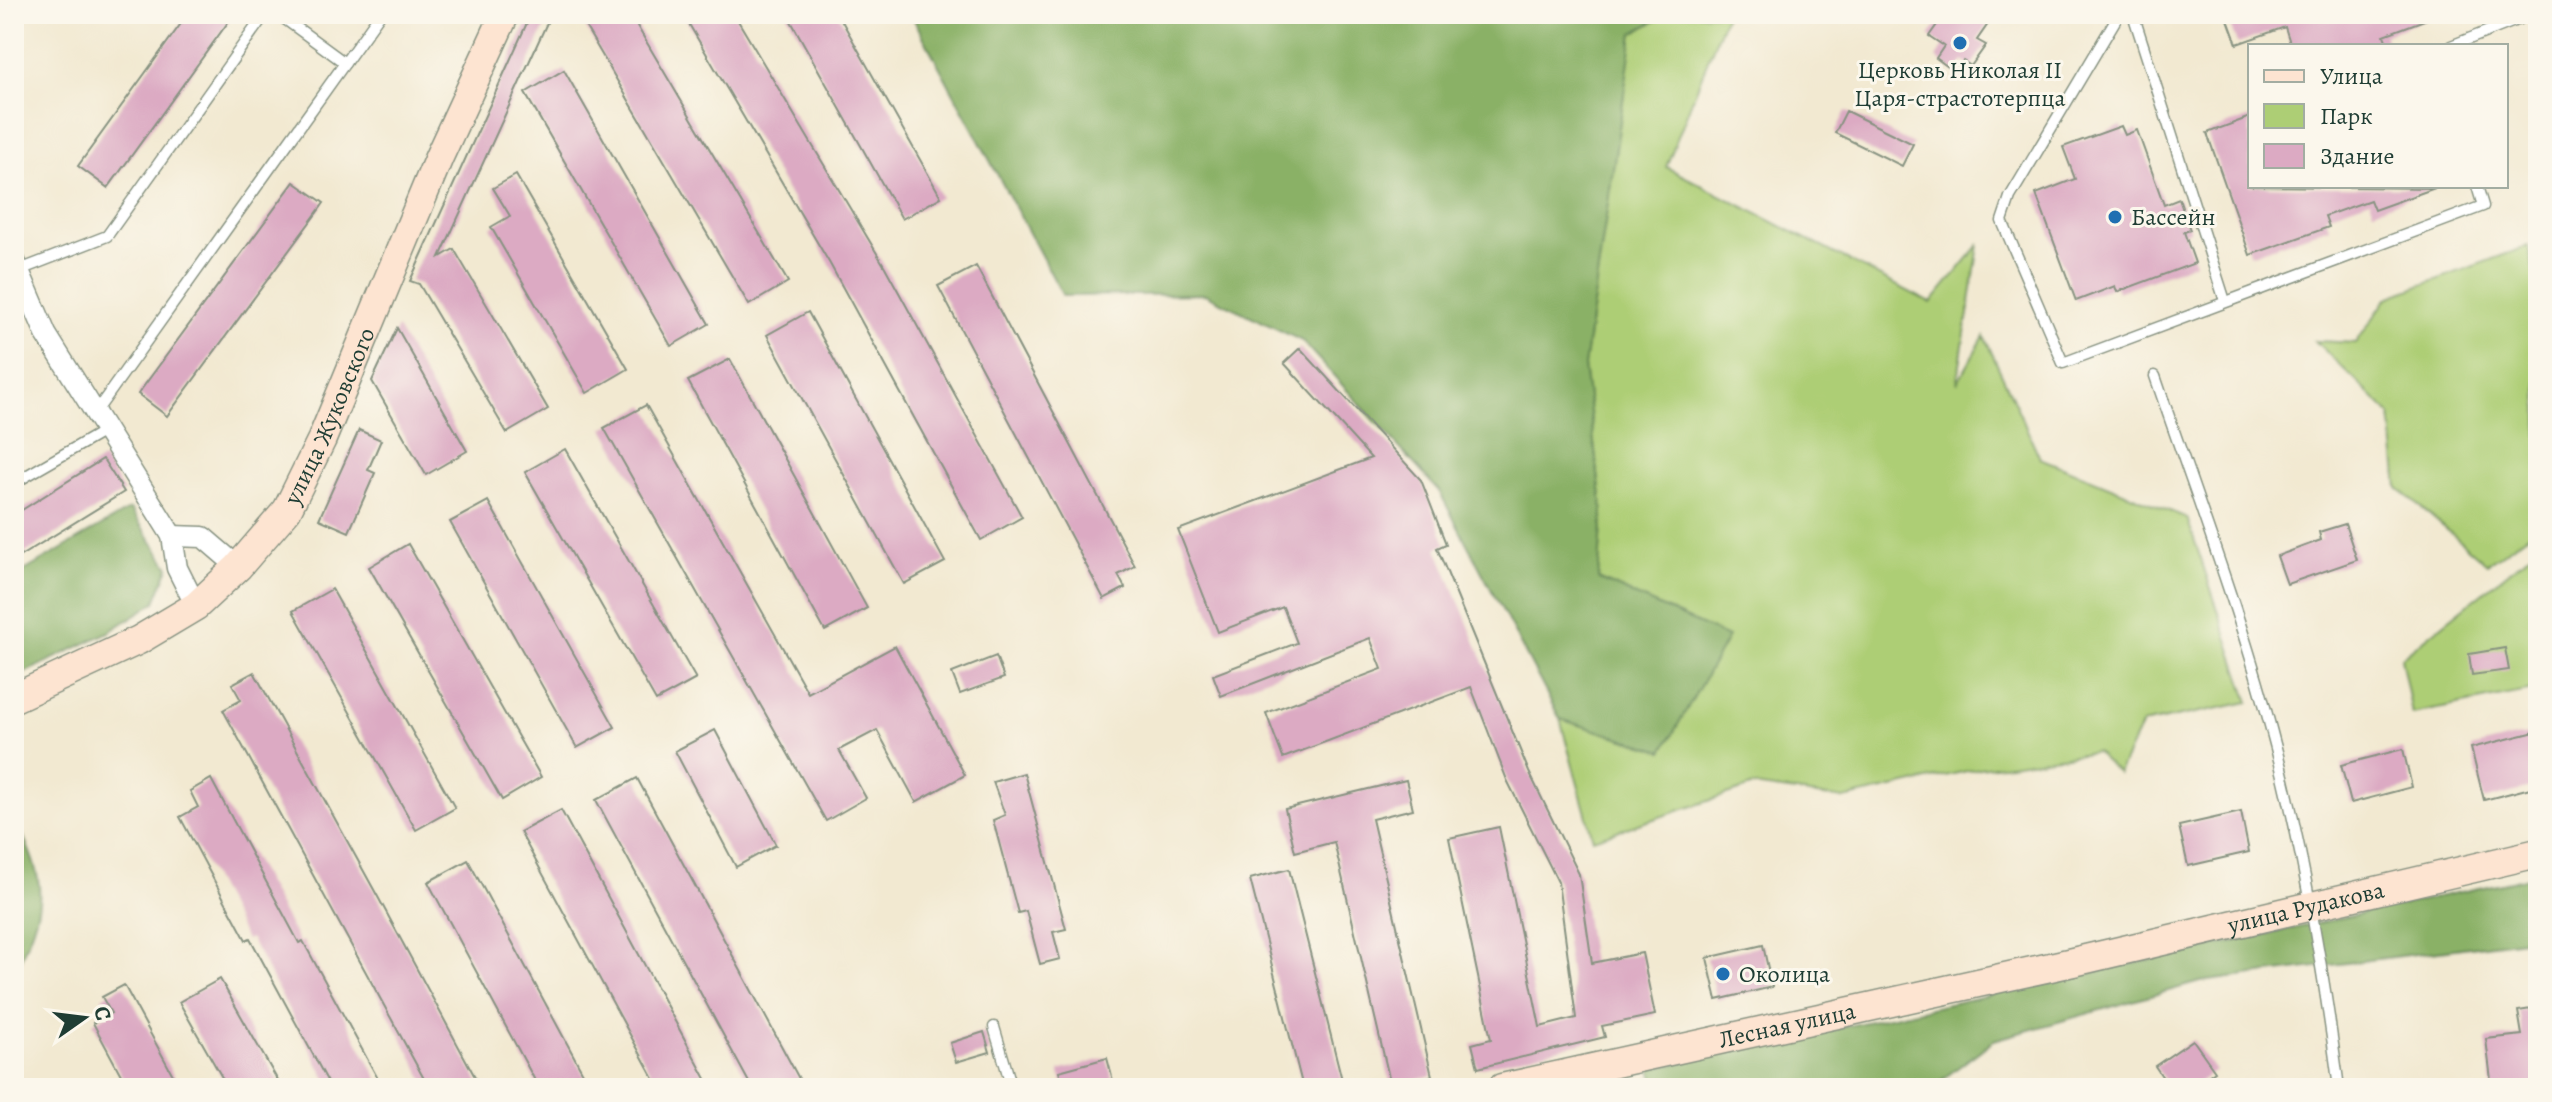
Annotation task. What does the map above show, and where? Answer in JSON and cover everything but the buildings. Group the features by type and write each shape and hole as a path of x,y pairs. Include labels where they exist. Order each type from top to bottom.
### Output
{"main road":[{"name":"улица Жуковского","path":"14,698 139,640 196,606 238,567 287,510 304,478 439,157 505,14"},
{"name":"улица Рудакова","path":"2073,962 2538,853"},
{"name":"Лесная улица","path":"1502,1088 2073,962"}],"street":[{"path":"16,265 46,334 172,536 177,568 196,606"},
{"path":"172,536 203,537 238,567"}],"lane":[{"path":"16,265 107,236 265,14"},
{"path":"278,14 345,63"},
{"path":"14,483 101,422 380,14"},
{"path":"2119,14 2010,197 2002,221 2063,363 2483,206 2478,188"},
{"path":"2133,14 2225,301"},
{"path":"2456,44 2532,14"},
{"path":"2155,376 2249,651 2272,732 2311,905 2339,1088"},
{"path":"994,1027 1012,1088"}],"green space":[{"path":"911,14 1668,14 1633,33 1584,366 1603,512 1598,579 1728,637 1663,751 1560,719 1439,491 1302,341 1205,294 1063,296"},
{"path":"1668,14 1726,14 1666,167 1931,303 1979,245 1957,383 1984,336 2040,458 2187,518 2249,702 2142,724 2118,773 2095,752 1980,768 1844,799 1754,786 1593,839 1560,719 1663,751 1727,637 1598,579 1603,512 1584,366 1633,32"},
{"path":"2528,246 2538,286 2538,527 2487,564 2398,488 2391,415 2315,341 2356,343 2387,298"},
{"path":"130,509 169,567 155,602 109,632 14,678 14,577"},
{"path":"2538,548 2538,689 2412,714 2401,658"},
{"path":"14,815 33,862 40,895 33,928 14,975"},
{"path":"2538,875 2538,938 2200,982 1994,1040 1931,1088 1657,1088 1651,1069"}],"place":[{"name":"Церковь Николая II Царя-страстотерпца","path":"1960,43"},
{"name":"Бассейн","path":"2115,217"},
{"name":"Околица","path":"1723,974"}]}
